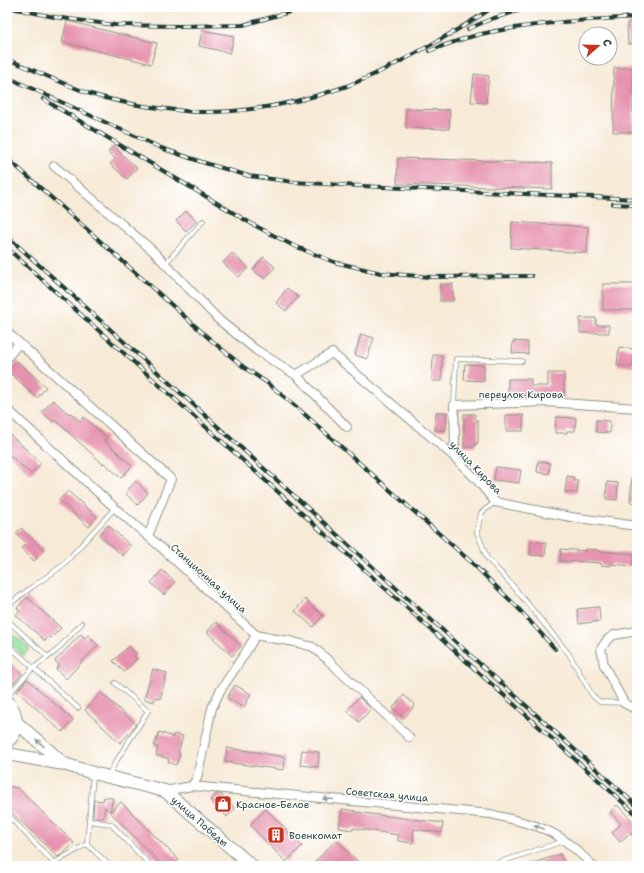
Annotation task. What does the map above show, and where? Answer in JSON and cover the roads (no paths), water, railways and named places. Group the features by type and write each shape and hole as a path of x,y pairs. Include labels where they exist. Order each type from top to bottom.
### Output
{"street":[{"path":"54,166 152,250 219,320 256,350 296,375 347,427"},
{"path":"7,332 171,479 148,536"},
{"path":"7,358 19,343"},
{"name":"улица Кирова","path":"296,375 332,353 451,454 477,480 495,502 571,517 637,526"},
{"name":"переулок Кирова","path":"454,405 546,402 637,408"},
{"path":"451,454 455,443 454,405"},
{"name":"Станционная улица","path":"7,409 256,635"},
{"path":"637,631 614,635 607,640 601,649 604,665 624,703 637,710"},
{"path":"192,786 197,778 212,708 220,691 256,635 313,647 409,737"},
{"path":"7,701 15,713 16,722 15,731 10,740 7,742"},
{"path":"16,722 64,764"},
{"path":"7,754 64,764 108,777 166,791"},
{"name":"Советская улица","path":"166,791 192,786 491,814 539,827 565,840 590,865"},
{"name":"улица Победы","path":"166,791 252,866"}],"lane":[{"path":"165,264 203,221"},
{"path":"454,405 456,359 522,361"},
{"path":"495,502 481,513 477,532 487,558 513,586 569,654 592,695 600,702 624,703"},
{"path":"7,606 62,566 115,508"},
{"path":"7,620 48,657"},
{"path":"7,696 33,668 54,653 82,623"},
{"path":"7,644 78,708"},
{"path":"108,777 115,762 148,711 115,683"},
{"path":"86,844 93,773"},
{"path":"7,814 54,863 86,844"},
{"path":"89,820 111,824 150,866"},
{"path":"488,866 565,840"},
{"path":"86,844 110,866"}],"railway":[{"path":"7,7 54,17 115,25 178,26 243,25 307,7"},
{"path":"7,59 97,96 138,105 198,112 255,109 292,102 347,86 418,52 493,7"},
{"path":"468,29 491,19 525,9 547,7"},
{"path":"429,51 481,34 500,30 559,22 637,17"},
{"path":"7,77 161,148 249,176 294,182 342,185 637,199"},
{"path":"43,99 252,224 292,245 334,262 381,273 430,277 532,276"},
{"path":"7,158 212,341 293,404 471,562 517,607 555,649"},
{"path":"613,204 637,205"},
{"path":"7,236 637,806"},
{"path":"7,248 637,815"}],"place":[{"name":"Красное-Белое","path":"223,804"},
{"name":"Военкомат","path":"276,835"}]}
